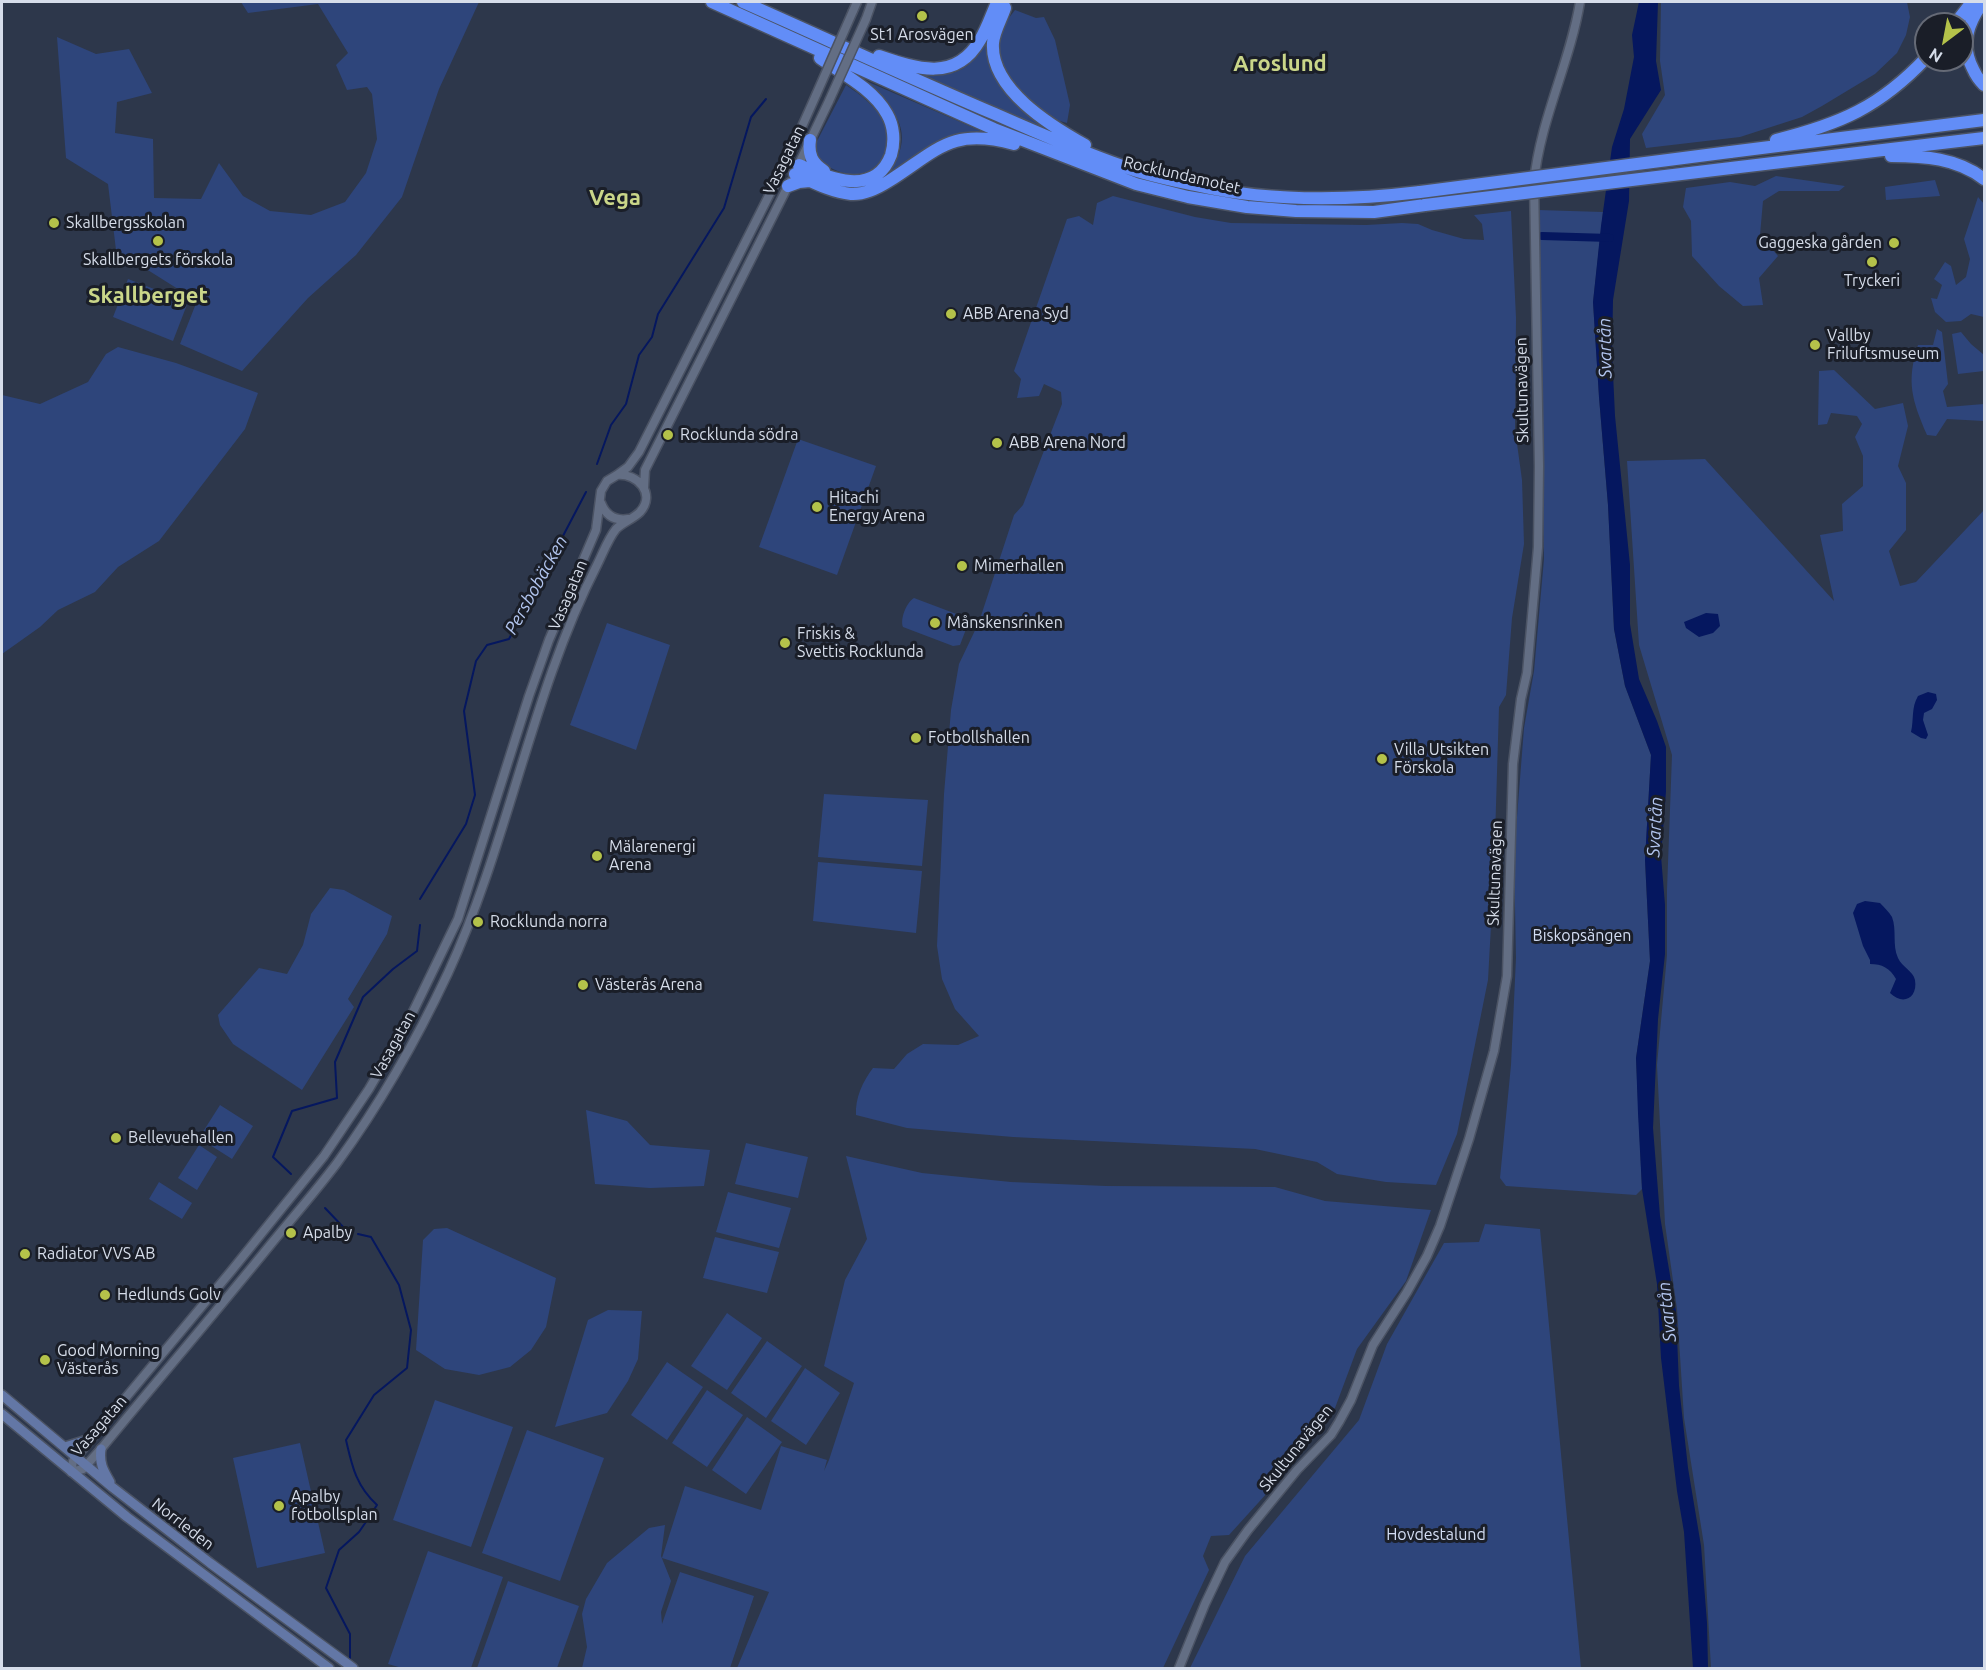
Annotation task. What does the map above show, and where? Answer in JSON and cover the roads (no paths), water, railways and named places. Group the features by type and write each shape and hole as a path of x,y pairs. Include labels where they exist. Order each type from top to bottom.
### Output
{"highway":[{"path":"712,2 994,129 1050,143"},
{"path":"743,2 1050,143"},
{"path":"829,40 915,67 946,68 962,61 972,52 996,5 1001,2 1005,9 993,44 994,56 1000,72 1012,90 1027,105 1050,143"},
{"path":"1980,3 1968,29 1966,46 1970,63 1978,79 1984,85"},
{"path":"794,166 828,177 854,182 872,178 889,160 893,144 889,117 875,99 817,56 806,45"},
{"path":"1730,152 1733,148 1819,128 1851,116 1885,96 1914,69"},
{"path":"794,166 810,181 836,191 861,193 884,184 931,151 947,143 970,138 1076,144 1127,168 1197,186 1246,194 1331,199 1420,192 1984,120"},
{"path":"1859,153 1984,138"},
{"path":"810,140 809,150 812,160 828,177"},
{"name":"Rocklundamotet","path":"1050,143 1069,162 1136,184 1188,197 1296,212 1374,212 1859,153"},
{"path":"1859,153 1863,157 1914,156 1938,159 1965,167 1984,179"},
{"path":"788,186 810,181"}],"main road":[{"name":"Norrleden","path":"2,1395 112,1487 352,1668"},
{"name":"Norrleden","path":"2,1414 181,1559 329,1668"},
{"path":"65,1448 90,1439"},
{"path":"101,1449 102,1468 112,1487"}],"street":[{"name":"Vasagatan","path":"645,492 643,480 645,470 788,186 816,94 857,2"},
{"name":"Vasagatan","path":"617,475 628,467 639,452 782,169 794,166 810,140 872,2"},
{"name":"Skultunavägen","path":"1179,1668 1225,1562 1248,1530 1339,1422 1351,1400 1373,1345 1421,1266 1440,1226 1490,1070 1507,976 1514,764 1521,699 1527,673 1538,547 1539,466 1534,182 1540,148 1580,2"},
{"path":"782,169 794,166"},
{"path":"617,475 634,477 645,492 643,507 638,514 621,520 611,517 604,510 600,500 604,484 617,475"},
{"name":"Vasagatan","path":"600,500 596,530 549,640 458,919 409,1020 369,1089 324,1156 226,1278 90,1439 73,1461 71,1472 83,1469 101,1449 337,1162 378,1101 417,1034 463,940 566,637 594,570 611,537 617,528 631,518"}],"water":[{"name":"Svartån","path":"1639,2 1658,2 1656,61 1661,90 1630,139 1629,201 1613,300 1612,352 1615,416 1630,565 1630,624 1639,679 1666,747 1666,791 1661,856 1665,905 1665,954 1658,1019 1653,1128 1660,1216 1676,1311 1679,1386 1688,1468 1701,1546 1708,1668 1693,1668 1684,1532 1661,1358 1657,1284 1642,1189 1636,1058 1650,961 1645,860 1651,755 1625,686 1614,629 1608,505 1593,302 1612,147 1624,109 1634,57 1632,35"},
{"path":"1706,613 1718,614 1720,626 1713,633 1699,637 1686,628 1684,622"},
{"path":"1928,692 1936,694 1937,700 1932,709 1924,713 1923,720 1928,735 1926,739 1911,732 1916,700 1918,696"},
{"path":"1865,901 1880,903 1892,917 1898,958 1915,980 1914,991 1909,998 1900,999 1890,993 1896,979 1894,975 1885,967 1870,964 1853,913 1857,904"}],"waterway":[{"name":"Persbobäcken","path":"597,464 611,425 626,404 639,355 652,337 658,314 724,208 751,117 766,99"},
{"path":"1542,236 1610,238"},
{"name":"Persbobäcken","path":"420,899 466,824 475,795 464,711 476,661 487,645 509,639 586,492"},
{"name":"Persbobäcken","path":"291,1174 273,1157 292,1111 337,1098 335,1062 363,997 393,969 417,951 420,925"},
{"name":"Persbobäcken","path":"325,1208 346,1230 353,1232"},
{"name":"Persbobäcken","path":"358,1234 371,1237 399,1285 411,1330 407,1368 374,1395 346,1440 360,1483 377,1505 373,1511"},
{"name":"Persbobäcken","path":"350,1658 350,1634 326,1588 339,1550 359,1532 370,1516"}],"place":[{"name":"St1 Arosvägen","path":"922,16"},
{"name":"Skallbergsskolan","path":"54,223"},
{"name":"Skallbergets förskola","path":"158,241"},
{"name":"Gaggeska gården","path":"1894,243"},
{"name":"Tryckeri","path":"1872,262"},
{"name":"ABB Arena Syd","path":"951,314"},
{"name":"Vallby Friluftsmuseum","path":"1815,345"},
{"name":"Rocklunda södra","path":"668,435"},
{"name":"ABB Arena Nord","path":"997,443"},
{"name":"Hitachi Energy Arena","path":"817,507"},
{"name":"Mimerhallen","path":"962,566"},
{"name":"Månskensrinken","path":"935,623"},
{"name":"Friskis & Svettis Rocklunda","path":"785,643"},
{"name":"Fotbollshallen","path":"916,738"},
{"name":"Villa Utsikten Förskola","path":"1382,759"},
{"name":"Mälarenergi Arena","path":"597,856"},
{"name":"Rocklunda norra","path":"478,922"},
{"name":"Västerås Arena","path":"583,985"},
{"name":"Bellevuehallen","path":"116,1138"},
{"name":"Apalby","path":"291,1233"},
{"name":"Radiator VVS AB","path":"25,1254"},
{"name":"Hedlunds Golv","path":"105,1295"},
{"name":"Good Morning Västerås","path":"45,1360"},
{"name":"Apalby fotbollsplan","path":"279,1506"}],"district":[{"name":"Aroslund","path":"1280,64"},
{"name":"Vega","path":"615,198"},
{"name":"Skallberget","path":"148,296"}],"park label":[{"name":"Biskopsängen","path":"1582,936"},
{"name":"Hovdestalund","path":"1436,1535"}]}
